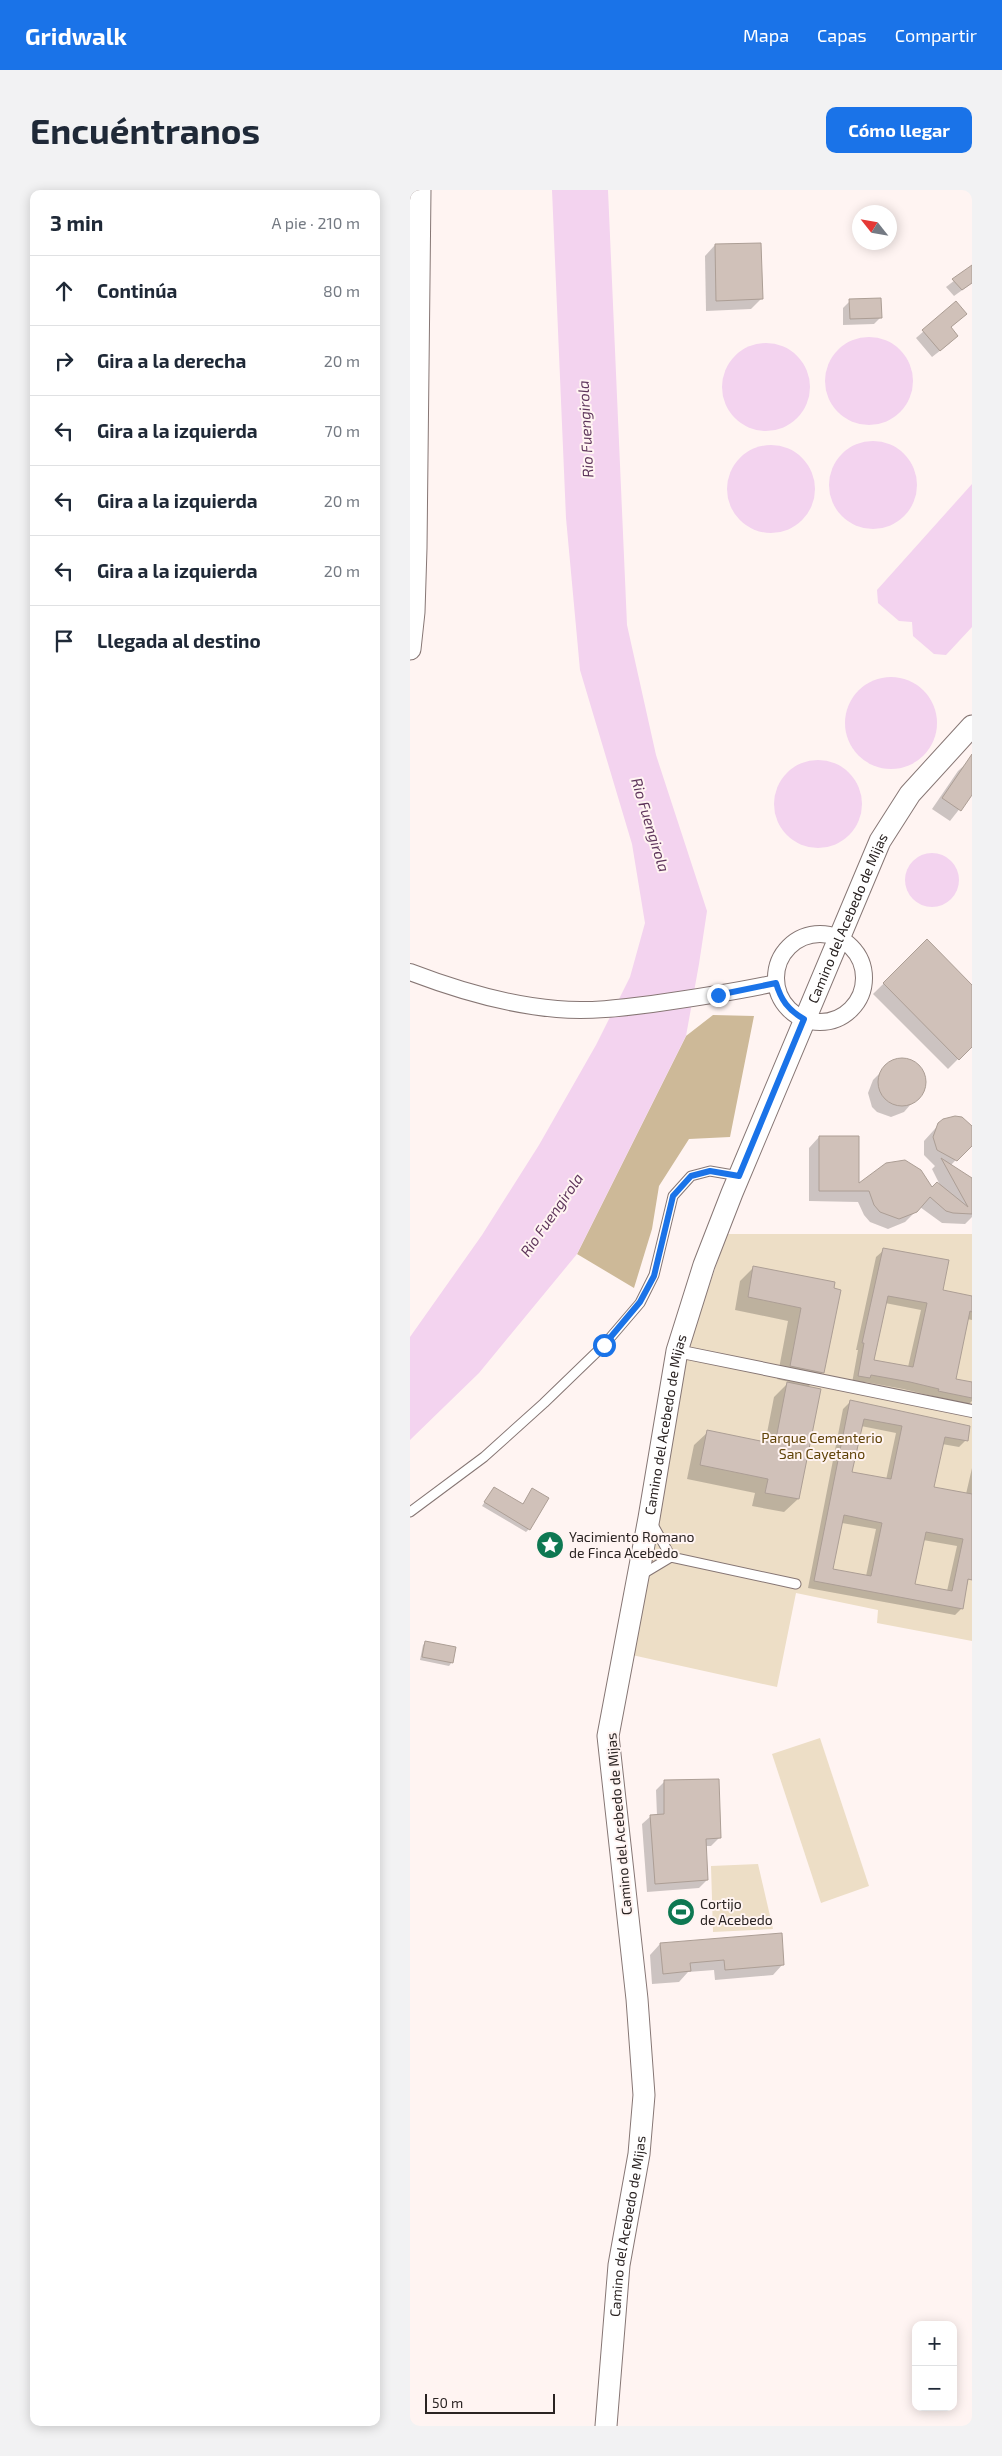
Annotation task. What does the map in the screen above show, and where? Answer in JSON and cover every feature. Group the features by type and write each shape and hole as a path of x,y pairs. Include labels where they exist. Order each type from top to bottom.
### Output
{"street":[{"path":"410,650 414,612 416,548 420,190"},
{"name":"Camino del Acebedo de Mijas","path":"606,2426 619,2265 639,2154 644,2095 637,1999 608,1736 678,1351 704,1265 739,1176 880,841 892,818 910,794 972,726"},
{"path":"819,933 839,938 852,946 863,966 864,985 859,1000 838,1019 817,1022 804,1019 792,1013 780,998 776,983 777,969 783,956 796,941 819,933"},
{"path":"410,972 438,983 493,998 557,1010 606,1010 718,995 776,983"},
{"path":"678,1351 972,1411"}],"lane":[{"path":"410,1512 484,1457 544,1403 604,1345 640,1302 654,1276 673,1196 691,1176 710,1171 739,1176"},
{"path":"649,1518 671,1558"},
{"path":"638,1577 671,1558 796,1584"}],"green space":[{"name":"Parque Cementerio San Cayetano","path":"727,1234 972,1234 972,1641 877,1623 878,1610 796,1593 777,1687 632,1655 653,1556 687,1350"},
{"path":"820,1738 869,1886 821,1903 772,1754"},
{"path":"758,1864 773,1929 713,1932 711,1866"}],"shaded area":[{"path":"713,1015 754,1016 730,1137 689,1139 659,1186 652,1229 634,1288 577,1254 686,1036"}],"water":[{"name":"Rio Fuengirola","path":"552,190 608,190 627,625 656,755 707,911 686,1036 577,1254 479,1373 410,1440 410,1337 482,1235 539,1145 596,1045 630,977 645,923 632,844 580,670 566,518"},
{"path":"869,337 886,340 900,350 910,364 913,381 910,398 900,412 886,422 869,425 852,422 838,412 828,398 825,381 828,364 838,350 852,340"},
{"path":"766,343 783,347 797,356 806,370 810,387 806,404 797,418 783,427 766,431 749,427 735,418 726,404 722,387 726,370 735,356 749,347"},
{"path":"873,441 890,445 904,454 913,468 917,485 913,502 904,516 890,525 873,529 856,525 842,516 833,502 829,485 833,468 842,454 856,445"},
{"path":"771,445 788,448 802,458 812,472 815,489 812,506 802,520 788,530 771,533 754,530 740,520 730,506 727,489 730,472 740,458 754,448"},
{"path":"972,484 972,627 946,655 934,654 913,636 912,622 899,621 878,603 877,590"},
{"path":"882,677 900,677 917,684 930,697 937,714 937,732 930,749 917,762 900,769 882,769 865,762 852,749 845,732 845,714 852,697 865,684"},
{"path":"809,760 827,760 843,767 855,779 862,795 862,813 855,829 843,841 827,848 809,848 793,841 781,829 774,813 774,795 781,779 793,767"},
{"path":"932,853 942,855 951,861 957,870 959,880 957,890 951,899 942,905 932,907 922,905 913,899 907,890 905,880 907,870 913,861 922,855"}],"building":[{"path":"761,243 763,299 716,301 715,244"},
{"path":"972,265 972,283 962,290 952,279"},
{"path":"881,298 882,318 850,319 849,299"},
{"path":"956,301 967,314 951,327 958,336 940,351 922,330"},
{"path":"972,754 972,795 961,811 942,798"},
{"path":"927,939 972,985 972,1047 959,1060 883,983"},
{"path":"902,1058 911,1060 919,1065 924,1073 926,1082 924,1091 919,1099 911,1104 902,1106 893,1104 885,1099 880,1091 878,1082 880,1073 885,1065 893,1060"},
{"path":"955,1116 962,1117 972,1126 972,1146 957,1161 937,1150 933,1137 938,1123 943,1119"},
{"path":"819,1136 859,1136 859,1183 886,1163 905,1160 921,1170 932,1187 937,1182 968,1207 941,1158 972,1178 972,1214 946,1211 930,1197 917,1212 899,1219 880,1212 874,1205 869,1191 819,1191"},
{"path":"883,1248 949,1260 943,1290 972,1296 972,1312 970,1311 956,1379 972,1382 972,1398 938,1391 939,1389 910,1382 871,1375 870,1378 858,1376 864,1343 862,1343","holes":["888,1296 927,1303 913,1367 874,1360"]},
{"path":"753,1266 835,1282 834,1288 841,1290 824,1373 790,1366 801,1308 748,1297"},
{"path":"787,1382 821,1389 799,1499 765,1493 768,1479 700,1465 707,1430 775,1444"},
{"path":"850,1400 970,1426 968,1441 945,1437 934,1487 972,1494 972,1580 968,1579 963,1609 814,1581","holes":["864,1419 902,1426 891,1479 852,1472","844,1515 882,1523 871,1576 833,1569","926,1532 963,1539 952,1591 915,1584"]},
{"path":"494,1487 523,1504 532,1488 549,1498 530,1530 484,1502"},
{"path":"425,1641 456,1647 453,1663 422,1657"},
{"path":"719,1779 721,1838 706,1839 708,1880 655,1884 650,1815 664,1814 664,1780"},
{"path":"782,1933 784,1965 725,1970 724,1960 690,1963 691,1971 663,1974 660,1943"}],"place":[{"name":"Yacimiento Romano de Finca Acebedo","path":"550,1545"},
{"name":"Cortijo de Acebedo","path":"681,1912"}],"route":[{"path":"604,1345 640,1302 654,1276 673,1196 691,1176 710,1171 739,1176 804,1019 792,1013 780,998 776,983 718,995"}]}
